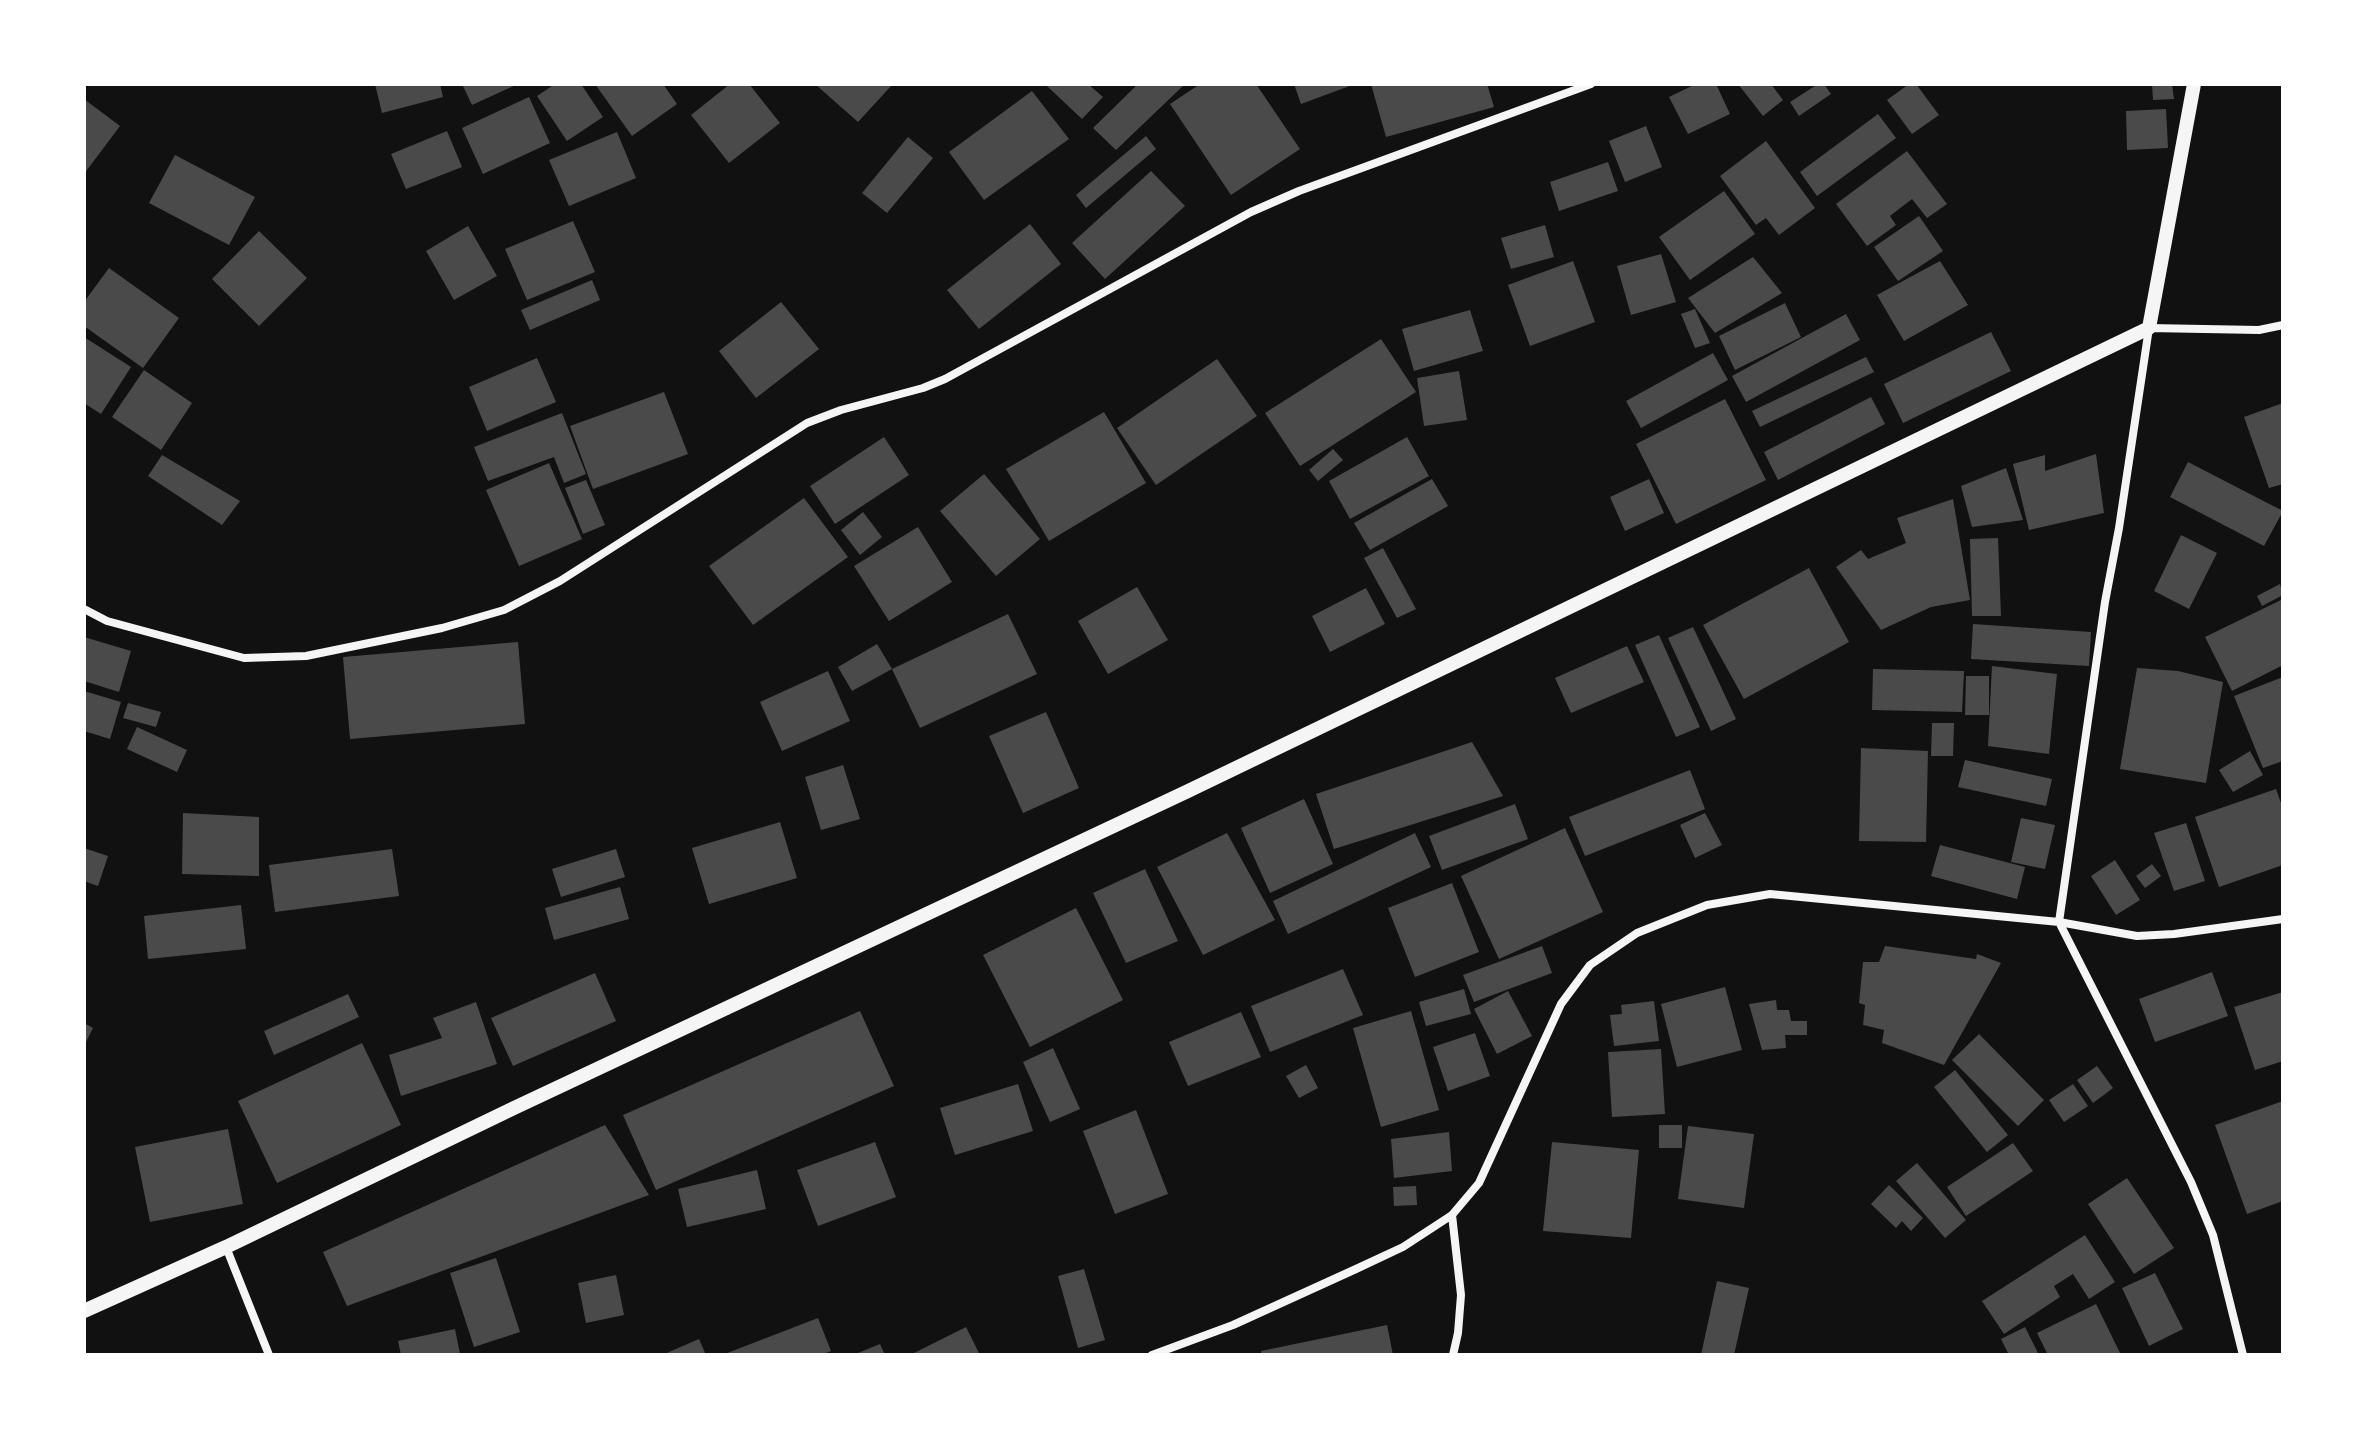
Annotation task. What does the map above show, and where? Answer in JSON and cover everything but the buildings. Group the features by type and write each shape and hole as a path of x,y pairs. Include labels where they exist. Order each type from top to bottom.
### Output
{"street":[{"path":"84,609 107,621 244,658 306,656 442,628 504,610 560,581 807,423 945,379 1251,212 1299,191 1591,84"},
{"path":"2194,84 2149,328 2105,602 2059,922 2191,1182 2213,1235 2243,1355"},
{"path":"84,1311 226,1247 1172,799 2149,328 2259,330 2283,325"},
{"path":"1152,1355 1233,1325 1368,1264 1403,1247 1452,1215 1479,1183 1561,1004 1590,965 1637,933 1707,905 1770,894 2059,922 2137,936 2283,919"},
{"path":"1452,1215 1461,1295 1453,1355"},
{"path":"226,1247 269,1355"}]}
